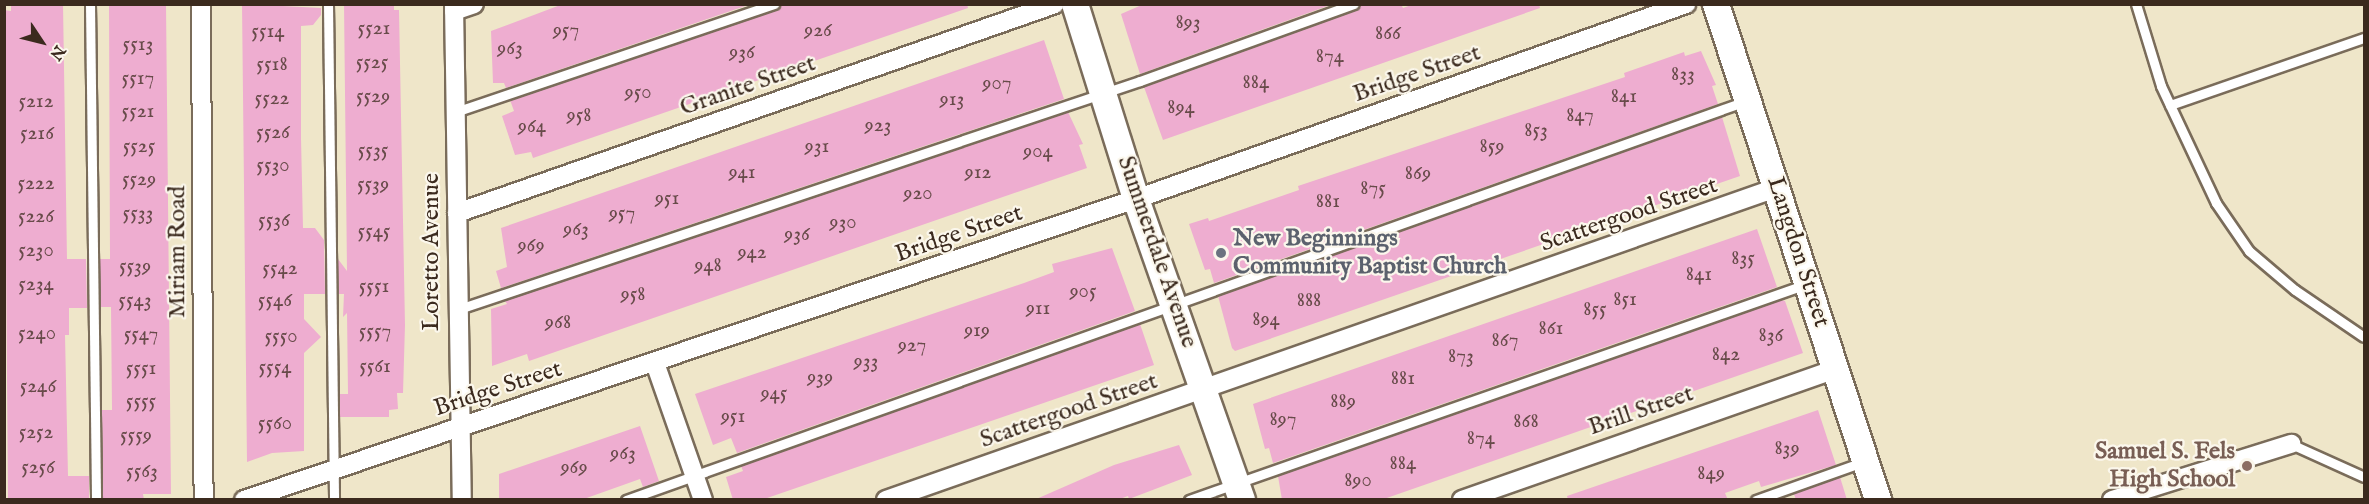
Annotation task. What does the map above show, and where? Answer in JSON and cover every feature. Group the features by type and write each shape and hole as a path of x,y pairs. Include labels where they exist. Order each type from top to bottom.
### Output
{"street":[{"name":"Miriam Road","path":"201,4 204,500"},
{"path":"454,8 474,4"},
{"name":"Granite Street","path":"457,213 1055,4"},
{"name":"Summerdale Avenue","path":"1075,4 1136,199 1206,390 1239,491"},
{"name":"Bridge Street","path":"244,500 334,467 656,363 1136,199 1686,4"},
{"name":"Langdon Street","path":"1719,6 1878,500"},
{"name":"Loretto Avenue","path":"454,8 456,309 462,500"},
{"name":"Scattergood Street","path":"886,500 1206,390 1776,188"},
{"path":"656,363 703,500"},
{"name":"Brill Street","path":"1462,500 1836,369"},
{"path":"2112,500 2291,444"}],"lane":[{"path":"90,4 96,500"},
{"path":"328,4 334,500"},
{"path":"454,113 774,4"},
{"path":"456,309 1103,93 1354,4"},
{"path":"2136,4 2170,105 2216,203 2249,251 2295,290 2364,337"},
{"path":"2170,105 2364,38"},
{"path":"626,500 694,473 1748,100"},
{"path":"1189,500 1239,491 1809,283"},
{"path":"2291,444 2364,477"},
{"path":"1756,500 1866,461"}],"building":[{"path":"11,4 63,4 67,259 86,259 87,308 69,308 69,335 65,335 68,476 89,476 89,500 8,500 4,10 11,11"},
{"path":"109,4 166,4 171,494 143,494 144,500 103,500 102,410 112,410 111,307 100,307 100,259 110,259"},
{"path":"242,4 321,8 321,15 313,25 301,26 301,138 303,228 315,228 324,240 325,294 304,294 304,319 321,337 304,353 304,451 272,453 247,462"},
{"path":"344,4 394,4 394,10 399,10 405,325 403,393 397,393 398,409 389,410 389,417 340,417 339,394 348,394 347,313 343,317 344,294 338,294 338,259 347,271"},
{"path":"563,4 751,4 506,88 504,83 493,83 491,31"},
{"path":"781,4 967,4 968,8 533,158 531,152 515,155 502,116 514,111 510,100 776,10"},
{"path":"1144,4 1333,4 1140,74 1121,14"},
{"path":"1361,4 1401,4 1403,8 1414,4 1539,4 1540,8 1163,140 1144,87 1356,10"},
{"path":"1044,40 1064,99 501,288 496,271 507,267 501,228"},
{"path":"1701,51 1716,85 1712,86 1718,104 1214,283 1210,269 1205,270 1189,224 1208,218 1209,221 1299,190 1298,186 1625,77 1624,73 1684,52 1685,56"},
{"path":"1068,112 1083,144 1079,145 1087,168 529,361 527,354 492,366 491,309 507,304 505,301"},
{"path":"1722,117 1740,176 1235,351 1232,348 1218,296"},
{"path":"1757,229 1777,287 1273,463 1269,448 1265,449 1253,404"},
{"path":"1112,248 1135,311 737,453 731,438 713,445 695,394 1024,283 1054,272 1052,264"},
{"path":"1781,300 1785,301 1803,353 1381,500 1282,500 1278,476"},
{"path":"1140,324 1154,365 761,500 733,500 726,477 743,471 741,466"},
{"path":"1818,410 1836,465 1761,487 1759,481 1725,493 1728,500 1568,500 1567,496"},
{"path":"640,426 659,481 643,487 640,479 581,500 499,500 499,474"},
{"path":"1179,445 1192,475 1129,499 1128,496 1117,500 1034,500 1114,465"},
{"path":"1840,477 1847,500 1796,500 1794,494"}],"place":[{"name":"New Beginnings Community Baptist Church","path":"1221,253"},
{"name":"Samuel S. Fels High School","path":"2247,466"}]}
